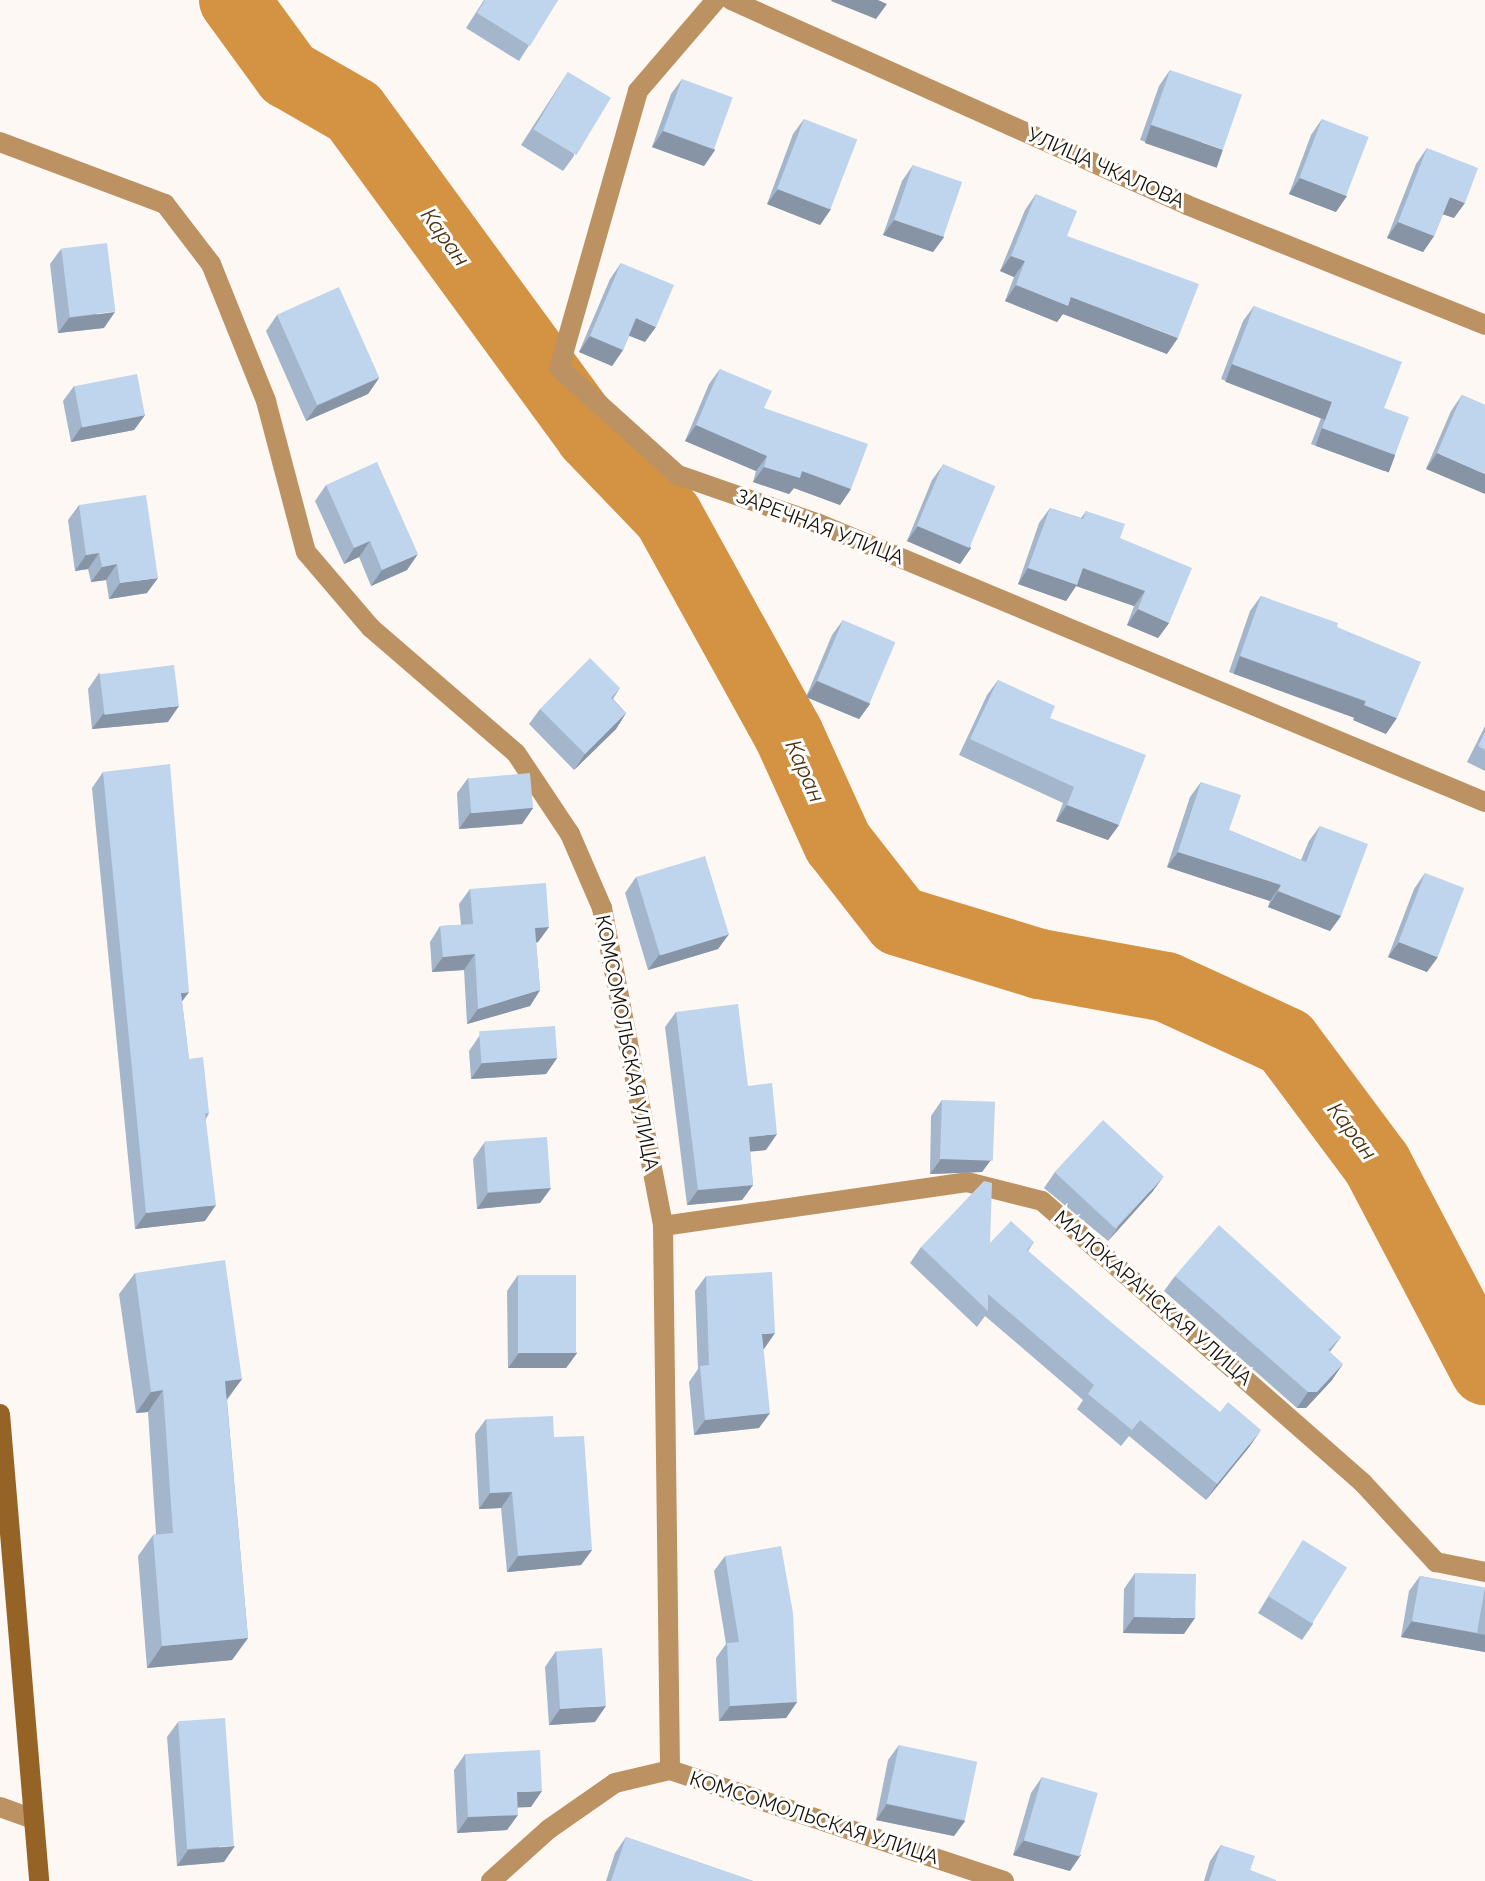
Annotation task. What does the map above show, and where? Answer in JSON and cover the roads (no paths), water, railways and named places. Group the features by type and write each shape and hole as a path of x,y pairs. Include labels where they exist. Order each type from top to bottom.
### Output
{"main road":[{"path":"0,1414 39,1881"}],"street":[{"name":"ЗАРЕЧНАЯ УЛИЦА","path":"716,0 638,91 559,368 678,475 817,523 1485,802"},
{"name":"УЛИЦА ЧКАЛОВА","path":"731,0 1187,205 1485,325"},
{"name":"КОМСОМОЛЬСКАЯ УЛИЦА","path":"0,142 165,204 211,264 266,401 306,552 371,628 516,753 570,834 602,908 663,1226 670,1770"},
{"name":"МАЛОКАРАНСКАЯ УЛИЦА","path":"663,1226 967,1182 1042,1201 1363,1483 1436,1562 1485,1572"},
{"name":"КОМСОМОЛЬСКАЯ УЛИЦА","path":"491,1881 549,1829 615,1783 670,1770 1004,1881"},
{"path":"0,1807 33,1819"}],"waterway":[{"name":"Каран","path":"234,0 288,74 354,112 590,435 668,516 788,733 838,843 899,921 1040,964 1166,987 1286,1042 1377,1164 1485,1370"}]}
